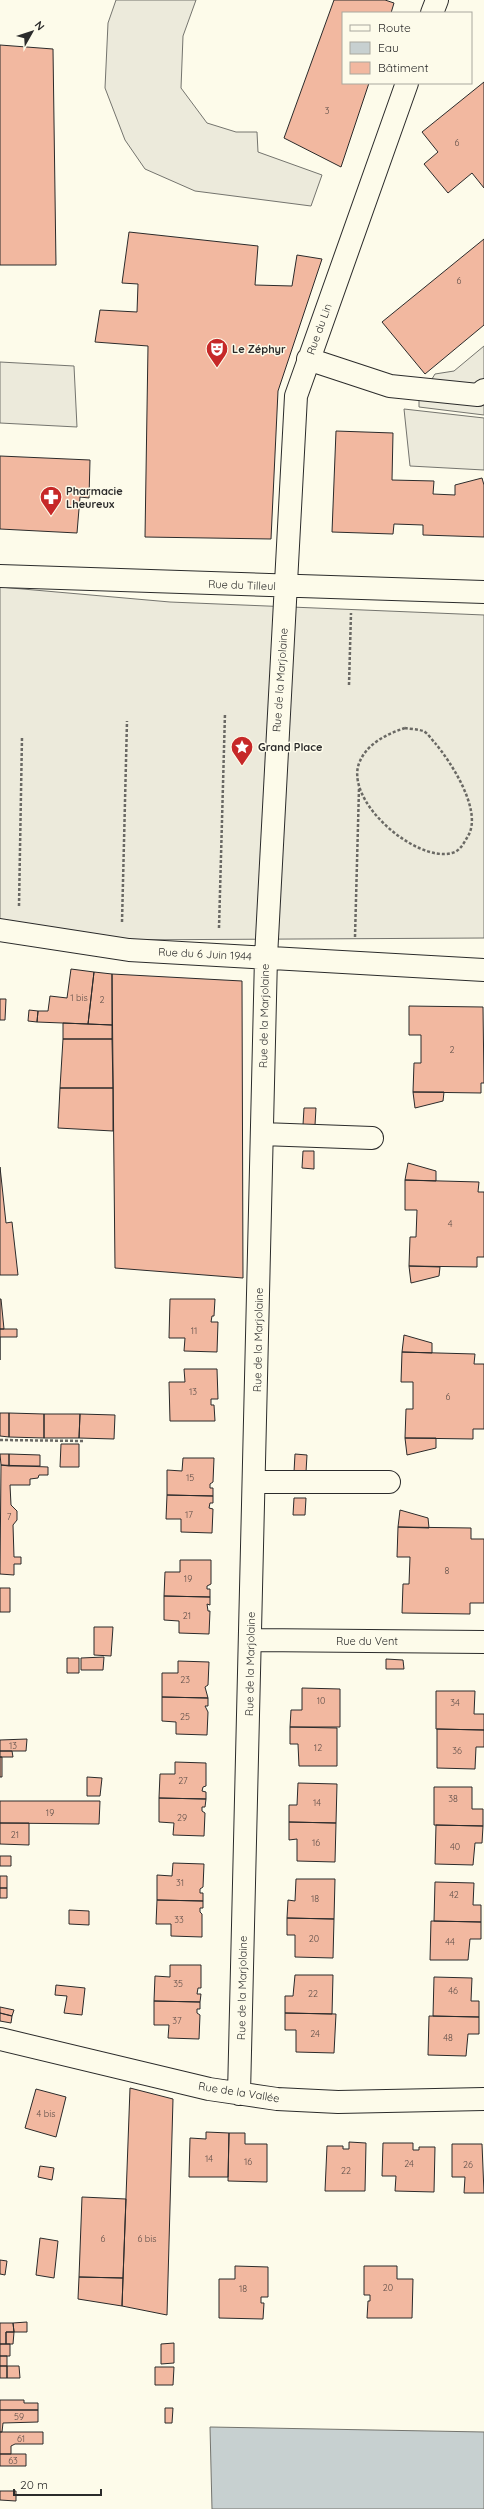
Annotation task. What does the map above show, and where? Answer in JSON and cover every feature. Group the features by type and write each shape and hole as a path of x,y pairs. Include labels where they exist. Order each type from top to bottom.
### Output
{"street":[{"path":"432,12 437,0"},
{"name":"Rue du Lin","path":"286,586 296,396 407,84"},
{"path":"308,359 390,386 478,395 484,390"},
{"name":"Rue du Tilleul","path":"0,576 484,592"},
{"name":"Rue de la Marjolaine","path":"239,2094 255,1482 266,957 286,586"},
{"name":"Rue du 6 Juin 1944","path":"9,931 122,949 484,970"},
{"path":"262,1134 372,1138"},
{"path":"255,1482 389,1482"},
{"name":"Rue du Vent","path":"251,1640 484,1642"},
{"name":"Rue de la Vallée","path":"0,2039 239,2094 278,2099 331,2102 484,2099"}],"path":[{"path":"349,685 351,588"},
{"path":"219,955 225,713"},
{"path":"122,949 127,721"},
{"path":"354,963 358,788 357,775 359,762 377,741 405,728 424,731 442,752 463,785 471,817 470,833 463,846 453,853 441,854 426,852 391,832 367,802 358,788"},
{"path":"9,931 22,737"},
{"path":"0,1440 85,1441"}],"shaded area":[{"path":"116,0 196,0 183,36 181,88 207,123 236,132 257,132 258,152 322,175 311,206 195,191 145,169 125,140 105,88 108,23"},
{"path":"484,346 484,415 419,407 419,400 435,374 454,371"},
{"path":"0,362 74,366 77,427 0,423"},
{"path":"404,409 484,418 484,470 410,466"},
{"name":"Grand Place","path":"0,587 170,602 484,615 484,938 111,940 0,919"}],"water":[{"path":"210,2427 484,2432 484,2509 212,2509"}],"building":[{"path":"334,0 385,0 394,3 391,12 342,12 342,84 369,84 341,167 284,138"},
{"path":"0,45 53,49 56,265 0,265"},
{"path":"484,82 484,188 472,173 448,193 424,164 438,152 422,132"},
{"name":"Le Zéphyr","path":"129,232 258,246 255,285 292,286 297,255 322,259 278,391 271,539 145,537 148,346 95,342 100,310 137,312 138,284 122,283"},
{"path":"484,239 484,325 425,374 382,322"},
{"path":"336,431 393,433 392,480 434,481 433,494 455,495 455,485 482,478 484,485 484,537 423,535 423,525 394,524 393,534 332,532"},
{"path":"0,456 90,460 89,498 80,497 77,533 0,529"},
{"path":"71,969 94,972 88,1024 37,1022 38,1011 48,1011 50,996 67,998"},
{"path":"94,972 112,974 112,1025 88,1024"},
{"path":"112,974 242,981 243,1278 115,1268"},
{"path":"0,999 6,999 5,1020 0,1020"},
{"path":"409,1006 483,1007 484,1083 481,1083 481,1093 413,1092 414,1063 421,1063 421,1035 409,1035"},
{"path":"29,1010 38,1011 37,1022 28,1021"},
{"path":"63,1023 112,1025 112,1039 63,1039"},
{"path":"63,1039 112,1039 113,1088 60,1088"},
{"path":"60,1088 113,1088 113,1131 58,1128"},
{"path":"413,1092 444,1092 443,1101 415,1108"},
{"path":"304,1108 316,1108 315,1125 303,1125"},
{"path":"303,1151 314,1151 314,1169 302,1168"},
{"path":"408,1163 436,1171 436,1181 405,1180"},
{"path":"0,1167 6,1223 12,1222 18,1275 0,1275"},
{"path":"405,1180 479,1182 478,1192 484,1192 484,1257 477,1257 477,1267 409,1266 410,1237 416,1237 417,1210 405,1210"},
{"path":"409,1266 440,1267 439,1276 411,1283"},
{"path":"1,1299 4,1329 0,1329"},
{"path":"170,1299 215,1299 214,1316 212,1316 211,1322 218,1322 217,1352 184,1351 185,1338 169,1338"},
{"path":"0,1329 17,1329 17,1337 0,1337"},
{"path":"404,1335 432,1343 432,1353 402,1352"},
{"path":"402,1352 475,1354 474,1364 484,1364 484,1429 473,1429 473,1439 405,1438 406,1409 413,1409 413,1382 401,1382"},
{"path":"184,1369 217,1369 218,1399 211,1399 211,1405 214,1405 215,1421 170,1421 169,1382 185,1382"},
{"path":"0,1413 9,1413 9,1437 0,1436"},
{"path":"9,1413 44,1414 44,1438 9,1437"},
{"path":"44,1414 80,1414 79,1438 44,1438"},
{"path":"80,1414 115,1415 114,1439 79,1438"},
{"path":"405,1438 436,1438 436,1448 407,1455"},
{"path":"61,1444 79,1444 79,1467 60,1467"},
{"path":"0,1454 9,1454 9,1466 1,1465"},
{"path":"9,1454 40,1455 40,1466 9,1466"},
{"path":"295,1454 307,1455 306,1472 294,1472"},
{"path":"183,1458 214,1458 213,1482 210,1484 210,1488 213,1488 213,1496 167,1495 167,1470 182,1471"},
{"path":"1,1465 48,1467 48,1475 39,1475 38,1478 30,1479 30,1485 10,1485 11,1505 17,1511 17,1520 13,1525 14,1557 21,1557 21,1564 14,1564 14,1575 0,1574"},
{"path":"167,1495 213,1496 213,1503 210,1503 209,1508 213,1509 212,1533 181,1532 181,1519 166,1519"},
{"path":"294,1498 306,1498 305,1515 293,1515"},
{"path":"400,1510 428,1518 429,1528 398,1527"},
{"path":"398,1527 471,1528 471,1539 484,1539 484,1603 470,1603 470,1614 402,1613 403,1584 409,1584 410,1557 397,1557"},
{"path":"180,1560 211,1560 211,1584 207,1586 207,1589 210,1589 210,1597 164,1596 165,1572 180,1572"},
{"path":"0,1588 10,1588 10,1612 0,1612"},
{"path":"164,1596 210,1597 210,1605 207,1604 208,1611 210,1611 209,1634 179,1633 179,1621 164,1620"},
{"path":"94,1627 113,1627 111,1656 94,1655"},
{"path":"104,1657 103,1670 81,1670 81,1658"},
{"path":"67,1658 79,1658 79,1673 67,1673"},
{"path":"386,1659 403,1660 404,1669 386,1669"},
{"path":"178,1661 209,1662 208,1685 205,1687 208,1698 162,1697 162,1673 178,1673"},
{"path":"302,1688 340,1689 340,1727 290,1727 291,1710 302,1710"},
{"path":"436,1691 475,1691 474,1714 484,1714 484,1730 436,1729"},
{"path":"162,1697 208,1698 208,1706 205,1706 208,1712 207,1735 176,1734 176,1722 162,1721"},
{"path":"290,1727 337,1728 337,1766 299,1766 298,1744 290,1744"},
{"path":"437,1729 484,1730 484,1747 476,1747 475,1769 437,1768"},
{"path":"27,1739 26,1751 0,1751 0,1740"},
{"path":"0,1751 12,1751 13,1757 0,1757"},
{"path":"0,1757 2,1757 2,1777 0,1777"},
{"path":"175,1762 206,1763 206,1786 203,1787 202,1791 206,1792 206,1799 159,1798 160,1774 175,1774"},
{"path":"87,1777 102,1778 100,1796 87,1796"},
{"path":"298,1783 337,1784 336,1823 289,1822 289,1805 297,1805"},
{"path":"434,1787 472,1787 472,1809 483,1809 483,1826 434,1825"},
{"path":"159,1798 206,1799 205,1807 202,1807 202,1811 205,1813 204,1836 173,1835 174,1823 159,1822"},
{"path":"0,1801 100,1801 99,1824 0,1823"},
{"path":"289,1822 336,1823 335,1862 297,1861 297,1839 289,1840"},
{"path":"0,1823 29,1823 29,1845 0,1844"},
{"path":"436,1825 483,1826 482,1843 475,1843 473,1865 435,1864"},
{"path":"0,1856 11,1856 11,1866 0,1866"},
{"path":"173,1863 204,1864 203,1887 200,1889 200,1893 203,1893 203,1901 157,1900 157,1875 172,1876"},
{"path":"0,1876 7,1876 7,1888 0,1888"},
{"path":"296,1879 335,1879 334,1919 287,1918 288,1900 295,1901"},
{"path":"435,1882 474,1883 473,1905 481,1905 481,1922 434,1921"},
{"path":"0,1888 7,1888 7,1898 0,1898"},
{"path":"157,1900 203,1901 203,1908 200,1908 200,1912 202,1914 202,1937 171,1936 171,1924 156,1924"},
{"path":"69,1910 89,1911 89,1925 69,1924"},
{"path":"287,1918 334,1919 333,1958 295,1957 295,1935 287,1935"},
{"path":"431,1921 481,1922 481,1939 470,1939 468,1960 430,1960"},
{"path":"170,1965 201,1965 201,1988 198,1988 197,1994 201,1994 200,2002 154,2001 155,1976 170,1977"},
{"path":"295,1975 333,1975 332,2014 285,2013 285,1996 293,1996"},
{"path":"434,1977 472,1978 471,2001 479,2001 479,2017 433,2016"},
{"path":"56,1985 85,1988 82,2015 64,2013 67,1996 55,1995"},
{"path":"154,2001 200,2002 200,2009 197,2009 197,2013 200,2015 199,2039 168,2038 169,2025 154,2025"},
{"path":"0,2007 14,2010 12,2016 0,2013"},
{"path":"0,2013 12,2016 11,2023 0,2021"},
{"path":"285,2013 336,2014 334,2053 296,2052 296,2030 285,2030"},
{"path":"429,2016 479,2017 479,2034 468,2034 466,2056 428,2055"},
{"path":"130,2088 173,2099 167,2315 122,2306"},
{"path":"36,2089 66,2097 56,2137 25,2128"},
{"path":"206,2132 229,2133 228,2177 189,2177 190,2138 206,2139"},
{"path":"229,2133 245,2133 245,2144 267,2144 267,2182 228,2181"},
{"path":"349,2142 366,2143 365,2191 325,2191 327,2146 343,2146 343,2149 349,2149"},
{"path":"383,2143 413,2143 413,2150 419,2150 419,2147 435,2147 434,2192 395,2191 396,2176 382,2176"},
{"path":"452,2144 482,2144 484,2193 464,2193 465,2177 452,2177"},
{"path":"40,2166 54,2168 52,2180 38,2177"},
{"path":"82,2197 126,2199 123,2278 79,2277"},
{"path":"40,2238 58,2241 54,2278 36,2275"},
{"path":"0,2260 7,2261 5,2275 0,2274"},
{"path":"235,2266 268,2267 268,2297 261,2297 261,2303 264,2303 263,2319 219,2318 219,2279 235,2279"},
{"path":"364,2266 397,2266 397,2279 413,2279 412,2318 367,2318 368,2301 370,2301 370,2295 364,2295"},
{"path":"79,2277 123,2278 122,2306 78,2299"},
{"path":"27,2322 27,2332 14,2332 13,2323"},
{"path":"0,2323 13,2323 14,2332 6,2332 6,2344 0,2344"},
{"path":"6,2332 14,2332 13,2344 6,2344"},
{"path":"174,2343 174,2363 161,2364 161,2344"},
{"path":"0,2344 10,2344 10,2356 0,2356"},
{"path":"0,2356 7,2356 7,2366 0,2366"},
{"path":"0,2366 7,2366 7,2378 0,2378"},
{"path":"7,2366 19,2366 20,2378 7,2378"},
{"path":"155,2367 174,2367 173,2385 155,2385"},
{"path":"0,2400 24,2400 24,2403 38,2403 38,2410 0,2410"},
{"path":"165,2408 173,2408 172,2423 165,2423"},
{"path":"0,2410 38,2410 38,2422 3,2423 2,2432 0,2432"},
{"path":"0,2432 43,2432 43,2444 15,2444 11,2446 11,2454 0,2454"},
{"path":"0,2454 26,2454 26,2466 0,2466"},
{"path":"0,2491 16,2491 16,2501 0,2500"}],"place":[{"name":"Le Zéphyr","path":"217,368"},
{"name":"Pharmacie Lheureux","path":"51,516"},
{"name":"Grand Place","path":"242,766"}]}
